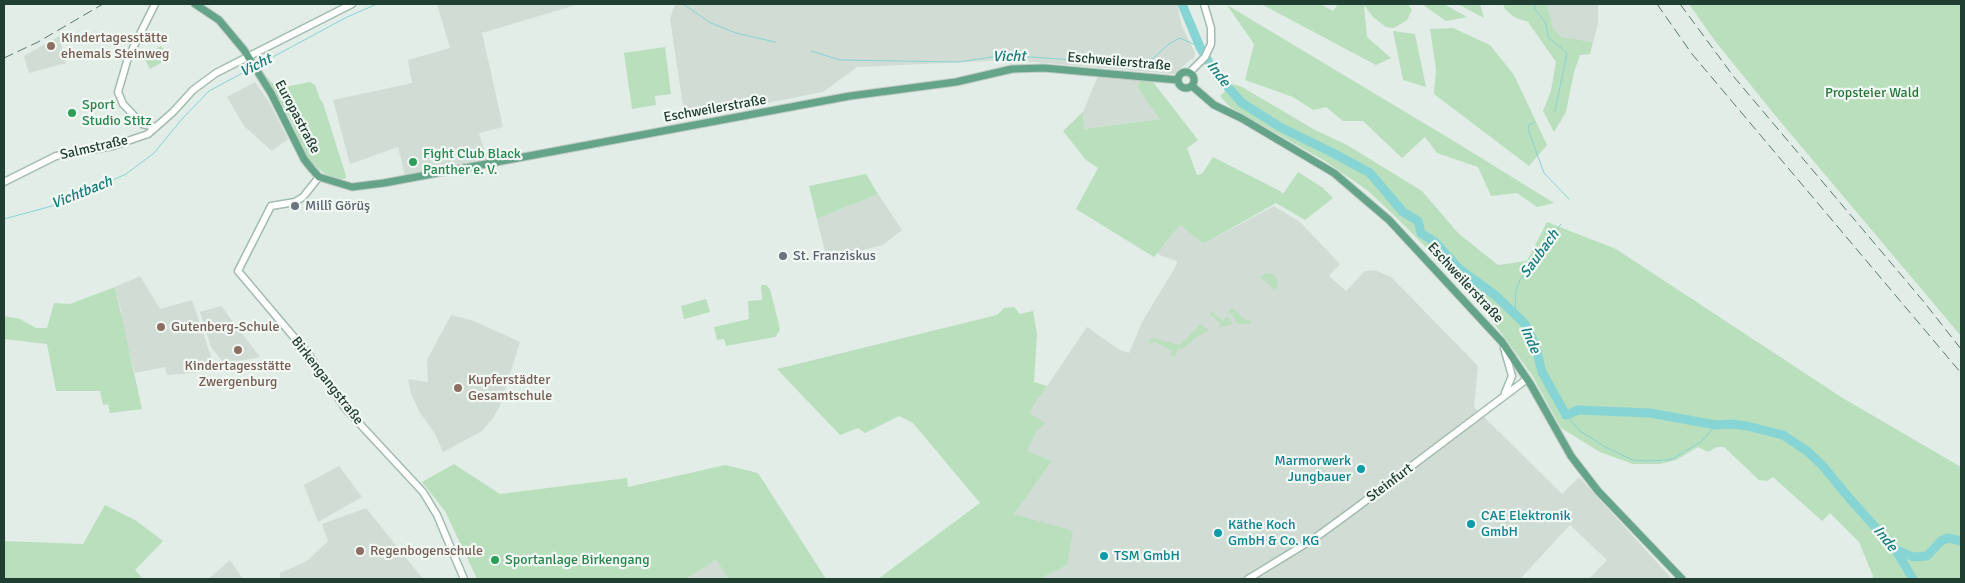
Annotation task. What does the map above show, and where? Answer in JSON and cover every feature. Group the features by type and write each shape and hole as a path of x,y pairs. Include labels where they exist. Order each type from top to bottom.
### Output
{"main road":[{"name":"Europastraße","path":"195,4 219,20 248,56 274,99 304,158 319,176"},
{"name":"Eschweilerstraße","path":"319,176 350,187 370,186 850,96 942,84 1012,69 1044,68 1178,80"},
{"path":"1189,73 1194,79 1192,86 1183,88 1178,80 1181,74 1189,73"},
{"name":"Eschweilerstraße","path":"1192,86 1214,105 1241,118 1321,164 1389,220 1502,342 1527,379 1576,463 1605,498 1682,579"}],"street":[{"path":"154,128 142,124 123,104 118,92 124,71 155,4"},
{"name":"Salmstraße","path":"4,182 56,156 122,144 154,128 206,80 248,56 352,4"},
{"path":"1189,73 1208,51 1211,44 1211,28 1204,4"},
{"name":"Birkengangstraße","path":"319,176 303,197 295,202 271,206 238,271 303,348 345,408 423,492 437,515 464,579"},
{"path":"1502,342 1512,376 1504,395"},
{"name":"Steinfurt","path":"1248,579 1315,538 1527,379"}],"shaded area":[{"path":"437,4 579,4 482,33 503,127 479,133 487,160 405,176 398,147 350,164 333,100 412,83 408,60 450,48"},
{"path":"675,4 1177,4 1182,26 1195,53 1194,57 1174,74 1010,60 857,67 823,92 685,119 670,19"},
{"path":"1547,4 1598,4 1598,24 1593,42 1562,37 1553,28"},
{"name":"Kindertagesstätte ehemals Steinweg","path":"59,36 66,63 29,73 24,56"},
{"path":"1098,76 1139,80 1138,88 1161,119 1084,129 1083,112"},
{"path":"255,82 270,104 288,139 272,151 244,126 227,97"},
{"path":"878,194 902,230 883,245 827,259 817,219"},
{"path":"1274,206 1300,222 1340,264 1329,276 1346,291 1365,271 1374,270 1391,277 1478,366 1474,407 1562,494 1579,477 1672,579 1589,579 1607,560 1570,525 1520,579 1039,579 1067,565 1014,514 1052,461 1026,451 1037,431 1029,413 1087,327 1118,349 1129,353 1142,322 1176,266 1177,261 1159,255 1158,252 1180,225 1201,242 1205,243"},
{"name":"Gutenberg-Schule","path":"140,276 160,309 192,300 216,371 167,375 165,367 135,373 115,287"},
{"path":"221,306 260,357 224,364 211,347 200,312"},
{"name":"Kupferstädter Gesamtschule","path":"451,315 474,321 520,342 500,406 493,418 482,431 443,452 435,434 419,411 411,394 408,379 428,382 427,360"},
{"path":"339,466 362,497 318,522 304,485"},
{"name":"Regenbogenschule","path":"366,508 423,579 280,579 280,573 307,561 328,541 322,524"},
{"path":"230,560 243,579 208,579 213,575"},
{"path":"716,560 729,579 686,579"}],"green space":[{"path":"1261,4 1320,4 1333,11 1338,4 1408,4 1412,10 1407,20 1394,28 1386,27 1373,17 1364,5 1367,37 1391,58 1376,65"},
{"path":"1422,4 1444,4 1467,17 1446,21"},
{"path":"1458,4 1480,4 1484,18"},
{"path":"1503,4 1547,4 1553,28 1562,37 1593,42 1590,54 1580,55 1574,72 1566,112 1554,132 1543,111 1551,91 1556,62 1528,22 1514,17 1505,9"},
{"name":"Propsteier Wald","path":"1689,4 1961,4 1961,336 1779,120 1715,41"},
{"path":"1227,5 1554,203 1537,207 1517,193 1491,196 1478,167 1437,153 1425,137 1402,158 1363,121 1343,121 1326,107 1313,110 1293,97 1245,80 1254,44"},
{"path":"1453,28 1490,45 1514,75 1547,145 1529,166 1434,94 1436,69 1430,29"},
{"path":"1393,31 1415,34 1426,87 1403,80"},
{"path":"161,46 166,60 150,69 143,56"},
{"path":"665,47 671,94 655,96 656,105 632,109 624,53"},
{"path":"263,72 277,86 284,87 310,82 315,85 323,103 346,176 345,179 327,175 307,157 288,115"},
{"path":"1139,80 1153,82 1198,140 1187,148 1197,175 1202,174 1213,157 1283,194 1298,172 1323,188 1333,198 1305,220 1276,203 1205,243 1201,242 1180,225 1154,257 1076,209 1098,168 1086,160 1063,131 1083,112 1084,129 1160,119 1138,88"},
{"path":"1233,84 1242,87 1315,130 1347,145 1422,191 1458,233 1498,265 1527,261 1547,222 1616,249 1841,397 1961,467 1961,579 1872,579 1873,576 1859,542 1830,513 1822,521 1773,477 1767,481 1759,480 1724,447 1717,447 1708,452 1698,447 1676,460 1660,464 1633,464 1600,452 1561,428 1532,375 1474,296 1367,190 1325,161 1230,107 1220,96"},
{"path":"866,174 878,194 817,219 809,186"},
{"path":"1267,273 1273,274 1277,279 1278,285 1275,290 1260,277"},
{"path":"761,285 766,285 770,289 780,329 775,337 726,346 724,339 717,340 714,327 749,319 748,301 762,300"},
{"path":"115,287 142,409 110,413 108,404 103,405 100,391 56,391 47,344 4,339 4,316 20,319 36,328 47,328 54,303 70,304"},
{"path":"706,299 710,312 684,319 681,306"},
{"path":"1014,307 1020,314 1033,311 1037,334 1034,382 1047,386 1029,413 1046,423 1037,431 1027,451 1052,461 1014,514 1073,531 1067,565 1039,579 878,579 980,503 913,423 899,416 865,433 858,428 840,435 777,369 997,315 1004,308"},
{"path":"1232,308 1248,322 1251,320 1250,324 1239,324 1235,321 1234,317 1228,312"},
{"path":"1212,312 1223,321 1227,316 1233,324 1219,327 1221,324 1210,314"},
{"path":"1201,324 1209,330 1195,338 1182,349 1179,348 1174,357 1170,355 1172,351 1154,341 1152,344 1149,342 1151,338 1180,345"},
{"path":"454,464 500,494 627,478 628,487 725,465 758,473 826,579 729,579 716,560 686,579 477,579 445,511 422,482"},
{"path":"105,505 135,520 163,541 135,570 143,579 4,579 4,541 83,544"}],"waterway":[{"name":"Vicht","path":"258,65 347,17 377,4"},
{"name":"Vicht","path":"683,4 711,23 736,33 775,42"},
{"name":"Inde","path":"1182,4 1200,47 1216,74 1242,103 1280,127 1370,173 1403,212 1418,221 1421,233 1436,243 1459,269 1495,295 1525,324 1535,344 1542,372 1566,415 1578,410 1650,413 1716,425 1747,426 1783,435 1807,451 1822,465 1895,549 1913,579"},
{"name":"Saubach","path":"1534,4 1535,9 1546,24 1548,37 1567,53 1555,111"},
{"name":"Vicht","path":"811,51 840,60 959,62 1005,55 1127,64 1150,61 1169,44 1180,38 1200,47"},
{"name":"Vichtbach","path":"4,219 63,203 126,174 154,153 182,119 209,91 252,68"},
{"name":"Saubach","path":"1535,122 1529,125 1528,129 1544,173 1569,199"},
{"name":"Saubach","path":"1515,313 1516,291 1520,280 1561,224"},
{"path":"1566,415 1580,431 1605,447 1633,460 1647,461 1674,458 1702,441 1716,425"},
{"path":"1895,549 1913,557 1927,556 1941,541 1948,538 1961,541"}],"railway":[{"path":"4,58 38,42 103,4"},
{"path":"1657,4 1692,54 1961,373"},
{"path":"1680,4 1734,77 1924,302 1961,349"}],"place":[{"name":"Kindertagesstätte ehemals Steinweg","path":"51,46"},
{"name":"Sport Studio Stitz","path":"72,113"},
{"name":"Fight Club Black Panther e. V.","path":"413,162"},
{"name":"Millî Görüş","path":"295,206"},
{"name":"St. Franziskus","path":"783,256"},
{"name":"Gutenberg-Schule","path":"161,327"},
{"name":"Kindertagesstätte Zwergenburg","path":"238,350"},
{"name":"Kupferstädter Gesamtschule","path":"458,388"},
{"name":"Marmorwerk Jungbauer","path":"1361,469"},
{"name":"CAE Elektronik GmbH","path":"1471,524"},
{"name":"Käthe Koch GmbH & Co. KG","path":"1218,533"},
{"name":"Regenbogenschule","path":"360,551"},
{"name":"TSM GmbH","path":"1104,556"},
{"name":"Sportanlage Birkengang","path":"495,560"}]}
